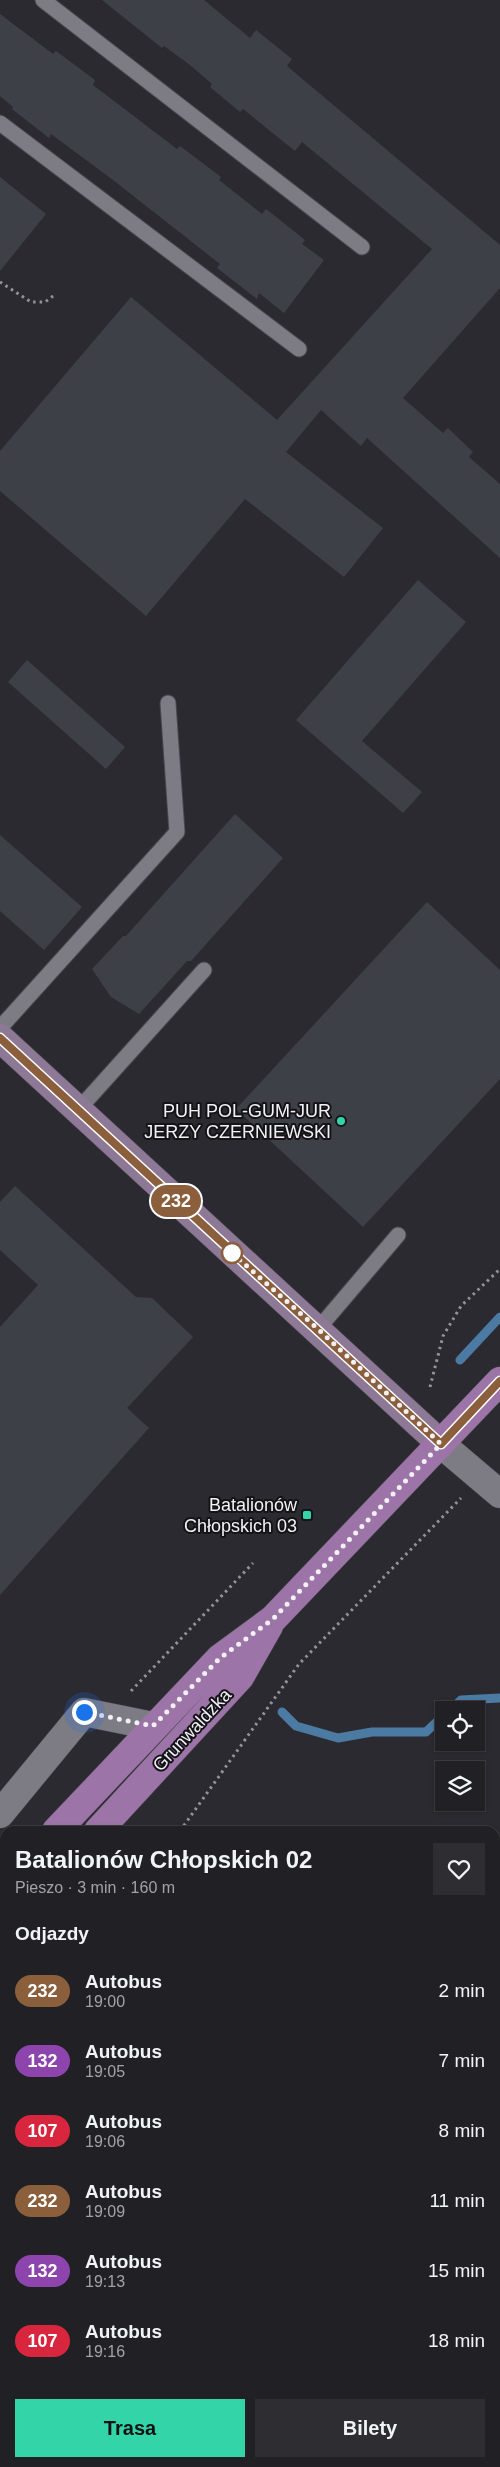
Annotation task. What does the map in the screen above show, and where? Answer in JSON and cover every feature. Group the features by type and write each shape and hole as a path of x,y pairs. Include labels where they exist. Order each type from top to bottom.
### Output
{"main road":[{"name":"Grunwaldzka","path":"61,1826 153,1726 220,1658 273,1619 500,1381"},
{"name":"Grunwaldzka","path":"103,1826 240,1677 273,1619"}],"street":[{"path":"0,1038 441,1444 500,1494"},
{"path":"0,1814 95,1714 153,1726"}],"lane":[{"path":"43,0 362,247"},
{"path":"0,123 299,349"},
{"path":"0,1028 177,832 168,703"},
{"path":"78,1110 204,970"},
{"path":"318,1329 398,1235"}],"path":[{"path":"0,282 32,302 45,302 53,296"},
{"path":"430,1386 442,1336 461,1306 500,1269"},
{"path":"184,1826 299,1664 465,1494"},
{"path":"95,1714 253,1562"}],"building":[{"path":"102,0 204,0 250,38 256,30 292,59 287,66 500,245 500,288 403,398 443,433 448,428 473,452 469,457 500,484 500,558 367,438 361,446 321,410 286,452 383,528 344,577 245,499 146,616 0,491 0,451 131,297 277,420 432,249 302,142 295,151 243,109 240,112 210,87 212,84 190,65 164,46 162,48"},
{"path":"0,14 53,54 56,51 95,80 93,85 177,149 180,146 221,177 219,180 262,214 266,209 305,240 302,244 324,260 284,313 259,293 257,299 217,268 220,264 113,180 51,134 49,138 12,109 13,107 0,96"},
{"path":"0,177 46,214 0,271"},
{"path":"418,580 466,622 362,741 422,792 403,813 296,720"},
{"path":"27,660 125,747 106,769 8,682"},
{"path":"235,814 283,858 191,961 187,961 139,1014 111,997 92,969 123,936 126,936"},
{"path":"0,835 82,907 44,950 0,911"},
{"path":"427,902 500,970 500,1079 363,1227 236,1109"},
{"path":"15,1186 136,1297 152,1298 193,1337 127,1408 149,1428 0,1595 0,1327 38,1285 0,1250 0,1202"}],"waterway":[{"path":"460,1360 500,1317"},
{"path":"460,1701 500,1698"},
{"path":"282,1712 296,1726 338,1738 372,1732 426,1732 435,1724"}],"bus line":[{"name":"232","path":"0,1038 441,1444 500,1381"}],"place":[{"name":"PUH POL-GUM-JUR JERZY CZERNIEWSKI","path":"341,1121"},
{"name":"Batalionów Chłopskich 03","path":"307,1515"}],"route":[{"path":"84,1712 153,1726 220,1658 273,1619 441,1444 318,1329 232,1253"}]}
